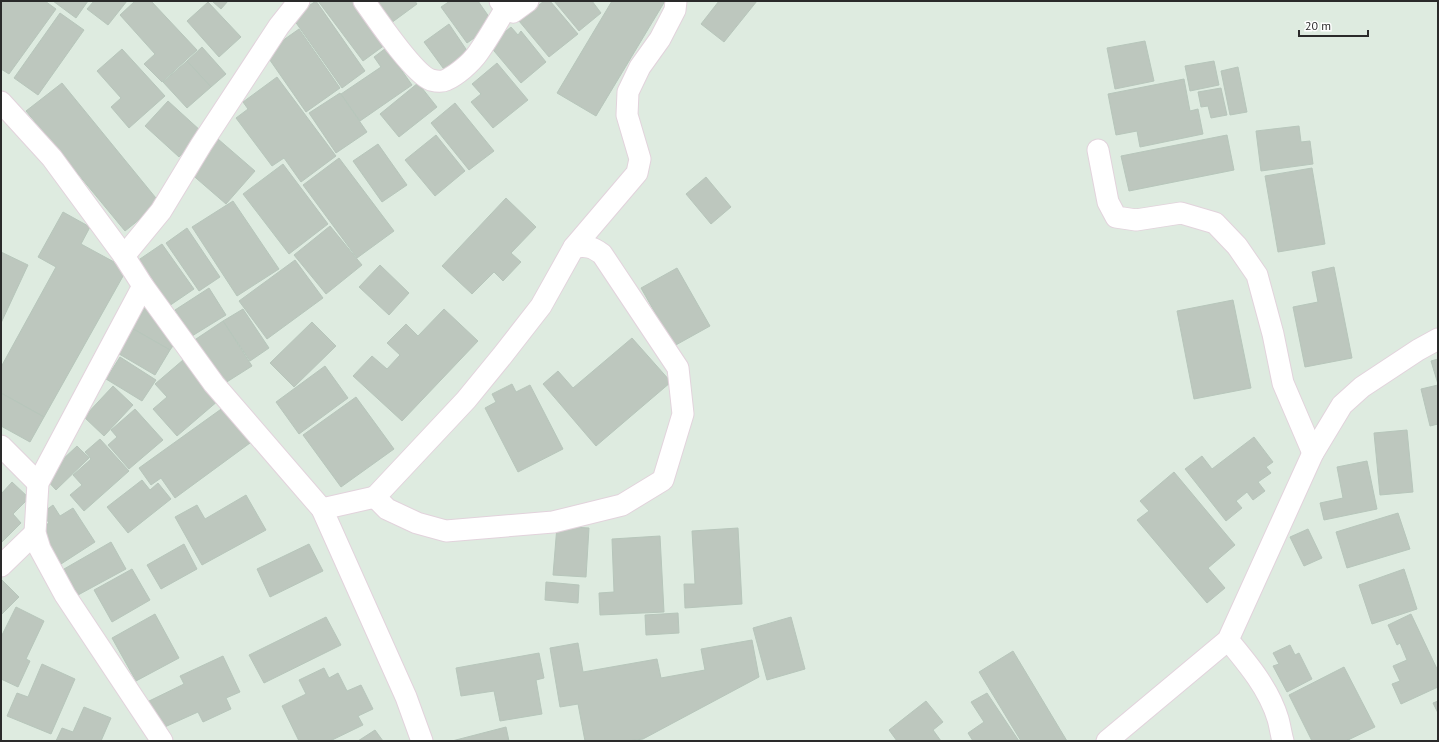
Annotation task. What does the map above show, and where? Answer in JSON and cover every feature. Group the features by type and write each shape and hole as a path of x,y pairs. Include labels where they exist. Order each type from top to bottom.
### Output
{"street":[{"path":"124,256 161,211 214,125 279,26 299,1"},
{"path":"364,1 396,44 421,74 430,80 439,81 445,81 462,70 478,54 503,5 513,12 528,1"},
{"path":"322,509 375,497 466,400 542,306 574,247 637,173 640,159 627,115 628,92 640,67 660,39 676,10 676,1"},
{"path":"1,102 52,158 124,256 143,286 214,384 322,509 406,698 422,741"},
{"path":"1098,150 1108,202 1116,217 1136,220 1181,213 1214,223 1237,246 1257,275 1273,334 1283,383 1313,453"},
{"path":"375,497 387,510 417,523 446,531 553,522 622,505 663,480 683,414 678,368 602,254 587,246 574,247"},
{"path":"143,286 38,483 35,533 40,549 65,595 162,741"},
{"path":"1108,741 1228,640 1313,453 1342,405 1357,392 1418,350 1438,339"},
{"path":"1,446 38,483"},
{"path":"1,566 35,533"},
{"path":"1228,640 1263,686 1278,719 1283,741"}],"building":[{"path":"1,1 45,1 56,9 9,74 1,69"},
{"path":"53,1 88,1 76,18"},
{"path":"94,1 127,1 108,25 87,9"},
{"path":"135,1 151,1 197,50 162,82 144,64 155,54 120,15"},
{"path":"212,1 228,1 221,9"},
{"path":"316,1 365,71 342,88 292,17"},
{"path":"318,1 359,1 389,42 363,61"},
{"path":"369,1 415,1 417,4 387,26"},
{"path":"450,1 478,1 494,24 467,43 441,7"},
{"path":"544,1 550,1 578,34 549,57 519,21"},
{"path":"554,1 592,1 601,13 579,31"},
{"path":"612,1 665,1 596,116 557,93"},
{"path":"719,1 757,1 724,42 701,24"},
{"path":"208,2 241,37 219,57 187,21"},
{"path":"60,13 84,30 38,95 14,78"},
{"path":"449,24 470,55 446,72 424,42"},
{"path":"511,27 518,35 521,31 546,62 521,83 489,45"},
{"path":"299,29 340,88 306,112 265,53"},
{"path":"1145,41 1154,81 1115,89 1107,48"},
{"path":"202,47 226,74 211,87 187,61"},
{"path":"386,48 412,85 360,121 341,94 381,67 374,57"},
{"path":"122,49 165,96 129,128 111,107 121,98 97,71"},
{"path":"187,61 211,87 187,108 163,82"},
{"path":"1214,61 1219,85 1190,91 1185,66"},
{"path":"497,63 528,100 493,128 471,102 481,94 472,84"},
{"path":"1238,67 1247,112 1230,115 1221,71"},
{"path":"277,77 336,156 301,182 284,158 272,166 236,118 248,109 243,102"},
{"path":"1184,79 1190,111 1198,109 1203,134 1140,147 1137,131 1116,135 1108,94"},
{"path":"62,83 160,203 125,231 26,111"},
{"path":"418,83 437,107 399,137 380,114"},
{"path":"1221,88 1227,115 1211,118 1208,106 1201,107 1198,92"},
{"path":"340,93 367,132 336,153 309,113"},
{"path":"168,101 202,132 179,157 145,126"},
{"path":"455,103 494,151 469,170 431,123"},
{"path":"1299,126 1301,142 1310,141 1313,164 1261,171 1256,131"},
{"path":"436,135 465,171 435,196 405,160"},
{"path":"1227,135 1234,170 1129,191 1121,156"},
{"path":"218,139 255,171 226,204 189,172"},
{"path":"378,144 407,185 382,202 353,161"},
{"path":"339,158 394,231 357,258 303,185"},
{"path":"283,164 328,224 289,254 243,194"},
{"path":"1312,168 1325,244 1278,252 1265,176"},
{"path":"706,177 731,207 711,224 686,194"},
{"path":"506,198 536,227 511,253 521,262 503,281 494,272 472,294 442,266"},
{"path":"233,201 279,269 237,296 192,227"},
{"path":"63,212 90,227 81,244 127,269 44,417 1,393 1,367 56,267 38,257"},
{"path":"330,226 362,265 326,294 294,255"},
{"path":"187,228 220,277 199,291 166,243"},
{"path":"162,244 194,289 169,306 137,261"},
{"path":"1,252 28,265 1,323"},
{"path":"295,260 323,298 267,339 239,301"},
{"path":"380,265 409,293 389,315 359,287"},
{"path":"1334,267 1352,358 1305,367 1293,307 1318,302 1312,272"},
{"path":"677,268 710,326 674,346 641,288"},
{"path":"209,288 226,315 192,336 175,310"},
{"path":"1233,300 1251,388 1194,399 1177,311"},
{"path":"144,301 175,343 170,350 128,326"},
{"path":"243,309 269,348 250,361 223,321"},
{"path":"444,309 478,341 402,421 353,376 372,356 387,369 400,355 387,343 406,324 418,336"},
{"path":"223,321 252,366 222,385 193,341"},
{"path":"312,322 336,346 294,387 270,363"},
{"path":"128,326 170,350 155,375 114,351"},
{"path":"632,338 671,382 596,446 543,384 558,371 573,388"},
{"path":"120,357 156,380 142,401 106,379"},
{"path":"1438,359 1438,384 1431,361"},
{"path":"183,360 219,400 177,436 153,409 167,397 155,384"},
{"path":"325,366 348,398 299,434 276,402"},
{"path":"512,384 516,392 530,385 563,449 518,472 485,408 496,402 492,394"},
{"path":"1438,385 1438,424 1430,426 1421,389"},
{"path":"113,386 133,405 104,436 84,417"},
{"path":"1,393 44,417 30,442 1,426"},
{"path":"356,397 394,449 341,487 303,435"},
{"path":"224,407 250,443 175,498 161,478 151,485 139,468"},
{"path":"135,409 163,440 129,469 108,445 117,437 111,430"},
{"path":"1407,430 1413,492 1380,495 1374,433"},
{"path":"1254,437 1273,462 1266,467 1271,473 1258,482 1265,491 1253,500 1247,492 1236,501 1242,508 1226,521 1185,469 1202,456 1212,469"},
{"path":"100,439 129,471 84,511 70,495 82,485 73,475 91,459 85,452"},
{"path":"77,446 89,458 56,490 44,477"},
{"path":"1367,461 1377,509 1324,520 1320,503 1343,498 1337,467"},
{"path":"1174,472 1235,545 1208,568 1225,588 1207,603 1137,520 1149,511 1140,501"},
{"path":"142,480 150,490 158,483 171,499 128,533 107,507"},
{"path":"12,482 29,498 13,514 21,523 1,543 1,494"},
{"path":"246,495 266,530 202,565 175,517 197,505 205,519"},
{"path":"53,505 60,516 73,508 95,542 61,564 39,529 49,523 42,513"},
{"path":"1398,513 1410,549 1347,568 1336,532"},
{"path":"557,526 589,528 586,577 553,575"},
{"path":"738,528 742,604 685,608 684,584 695,584 692,531"},
{"path":"1308,529 1322,558 1304,566 1290,537"},
{"path":"660,536 664,612 600,615 599,593 614,592 612,539"},
{"path":"111,542 126,569 78,595 64,569"},
{"path":"184,544 197,569 161,589 147,565"},
{"path":"309,544 323,571 270,597 257,569"},
{"path":"132,569 150,600 112,622 94,590"},
{"path":"1404,569 1417,609 1372,624 1359,585"},
{"path":"2,580 19,597 1,615 1,581"},
{"path":"546,582 579,585 578,603 545,600"},
{"path":"16,607 44,621 26,659 30,661 18,687 1,679 1,637"},
{"path":"678,613 679,633 646,635 645,615"},
{"path":"155,614 179,658 136,681 112,638"},
{"path":"1411,614 1438,671 1438,687 1401,704 1392,684 1400,681 1393,666 1407,660 1400,643 1397,645 1388,625"},
{"path":"326,617 341,645 264,683 249,655"},
{"path":"791,617 805,669 767,680 753,628"},
{"path":"752,640 759,677 643,739 628,741 585,741 578,704 560,707 550,648 578,643 583,672 657,659 661,678 705,670 701,649"},
{"path":"1290,645 1295,655 1299,653 1312,679 1287,692 1273,666 1279,664 1273,653"},
{"path":"1013,651 1067,741 1021,741 979,672"},
{"path":"539,653 544,678 536,680 542,714 500,721 494,691 461,696 456,668"},
{"path":"223,656 240,692 226,698 231,709 203,722 198,712 158,730 145,703 184,684 180,676"},
{"path":"42,664 75,679 51,734 7,716 17,693 28,697"},
{"path":"1344,667 1375,727 1346,741 1312,741 1289,695"},
{"path":"324,668 329,678 338,673 347,691 361,685 373,709 358,716 363,725 330,741 299,741 282,706 306,694 299,680"},
{"path":"987,693 1019,741 973,741 968,733 984,722 971,702"},
{"path":"926,701 943,722 933,730 941,741 897,741 889,730"},
{"path":"1438,701 1438,713 1433,703"},
{"path":"84,707 111,718 101,741 56,741 62,728 73,732"},
{"path":"506,727 509,741 452,741"},
{"path":"375,730 383,741 358,741"}]}
